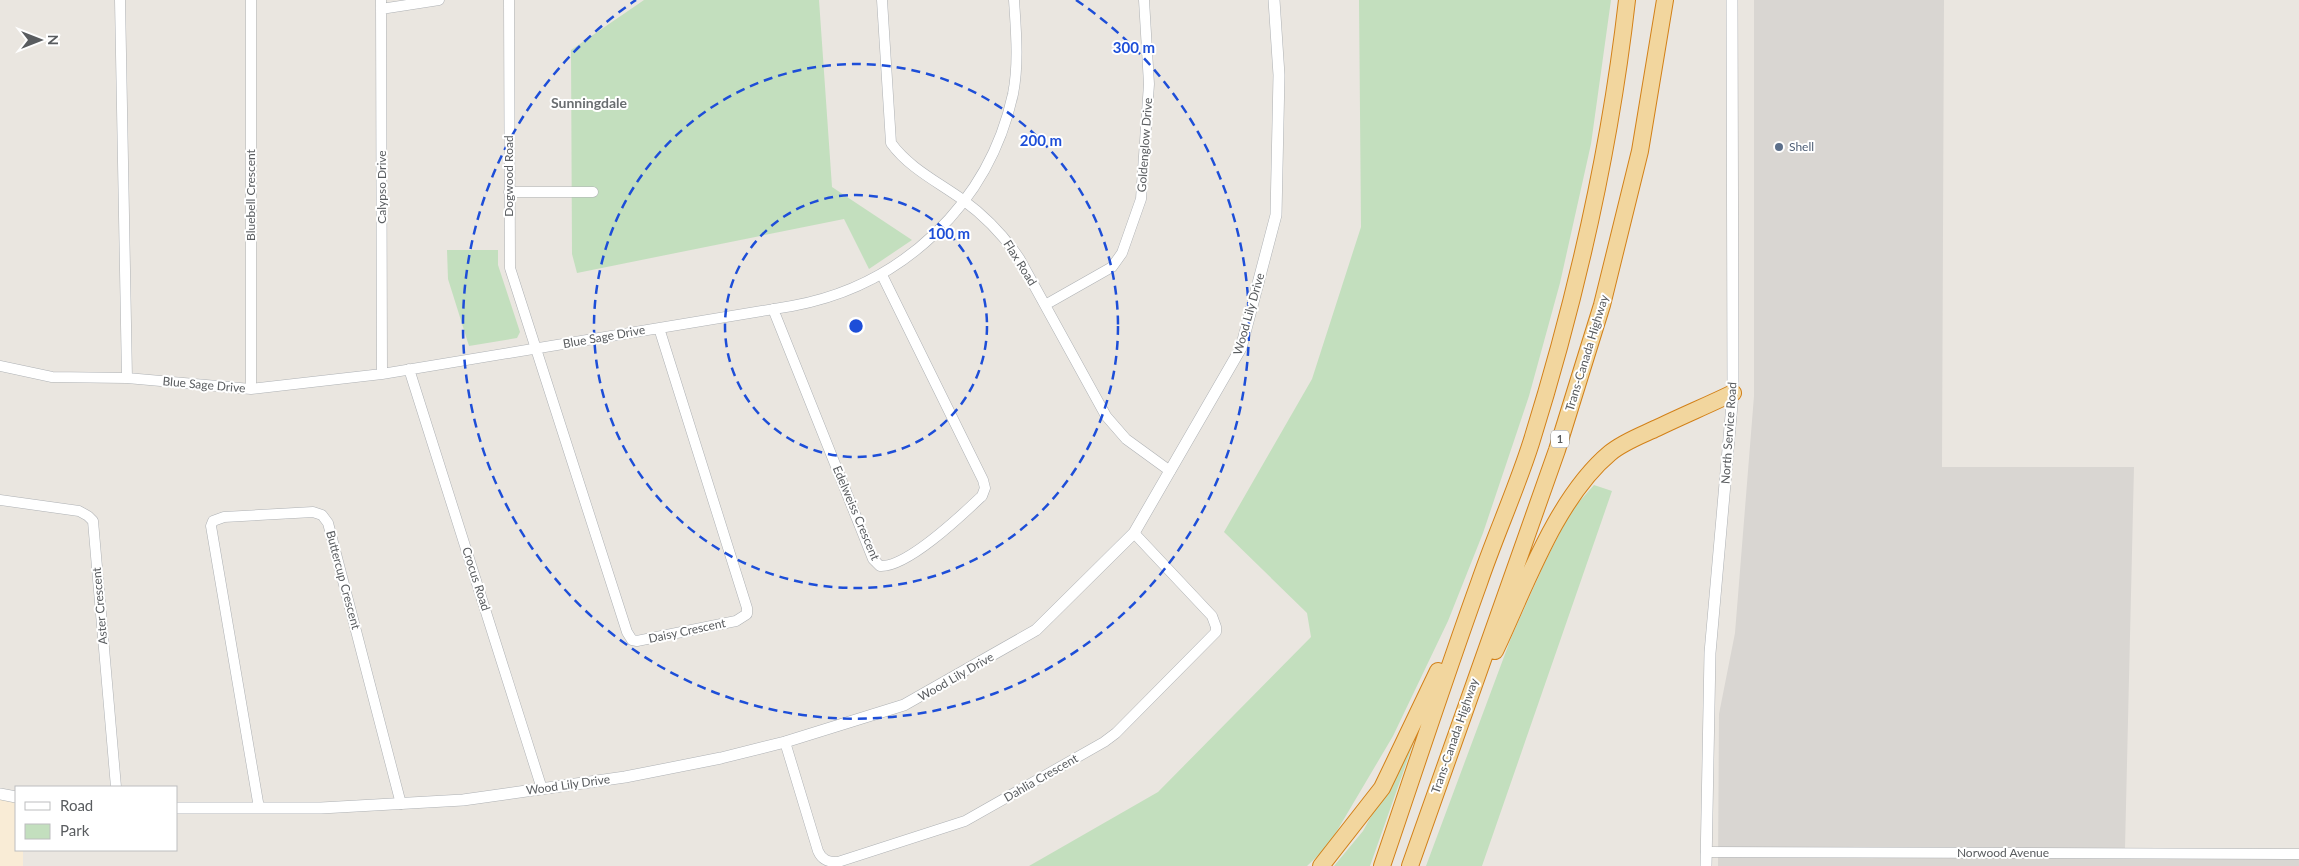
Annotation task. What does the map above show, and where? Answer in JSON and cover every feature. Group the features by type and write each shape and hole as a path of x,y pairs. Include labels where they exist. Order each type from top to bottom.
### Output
{"highway":[{"name":"1","path":"1382,866 1478,583 1530,444 1589,227 1615,92 1627,0"},
{"name":"Trans-Canada Highway","path":"1410,866 1557,450 1602,305 1640,152 1665,0"},
{"path":"1456,735 1540,556 1566,506 1585,478 1612,452 1643,435 1733,393"},
{"path":"1321,866 1382,788 1416,721 1478,583"}],"street":[{"path":"120,0 127,378"},
{"name":"Bluebell Crescent","path":"251,0 251,389"},
{"path":"381,4 439,0"},
{"name":"Dogwood Road","path":"508,0 509,262 536,348"},
{"name":"Flax Road","path":"882,0 891,143 902,158 990,222 1011,246 1097,403 1114,428 1139,450 1170,471"},
{"name":"Blue Sage Drive","path":"0,366 52,377 127,378 251,389 382,374 773,309 835,296 882,274 920,248 965,202 995,148 1013,93 1017,48 1014,0"},
{"name":"Goldenglow Drive","path":"1045,305 1112,267 1122,253 1141,199 1149,84 1144,0"},
{"name":"Wood Lily Drive","path":"178,808 259,808 401,804 463,800 638,774 785,742 911,702 1029,635 1134,533 1242,348 1276,215 1279,75 1274,0"},
{"name":"North Service Road","path":"1706,866 1710,653 1733,393 1732,0"},
{"name":"Calypso Drive","path":"381,4 382,374"},
{"path":"509,192 593,192"},
{"name":"Edelweiss Crescent","path":"773,309 873,559 880,566 891,565 943,533 982,496 985,488 983,480 882,274"},
{"name":"Daisy Crescent","path":"536,348 627,632 632,640 643,641 736,621 747,614 748,608 659,328"},
{"name":"Crocus Road","path":"409,369 542,789"},
{"name":"Aster Crescent","path":"0,500 79,511 93,521 116,786"},
{"name":"Buttercup Crescent","path":"259,808 211,526 213,521 224,517 313,512 322,515 328,523 401,804"},
{"name":"Dahlia Crescent","path":"785,742 818,850 825,861 831,862 838,862 965,821 1104,742 1116,733 1213,637 1216,627 1212,616 1134,533"},
{"path":"0,794 15,797"},
{"name":"Norwood Avenue","path":"1706,852 2299,854"}],"shaded area":[{"path":"1754,0 1944,0 1942,467 2134,467 2125,848 2299,849 2299,866 1718,866 1719,714 1735,633 1754,396"},
{"path":"0,794 15,797 15,851 23,851 23,866 0,866"}],"green space":[{"path":"644,0 819,0 832,187 912,240 869,269 844,219 577,273 572,254 571,50"},
{"path":"1359,0 1611,0 1591,144 1560,283 1529,396 1483,533 1448,621 1393,736 1328,846 1307,866 1029,866 1158,792 1311,637 1307,613 1224,532 1312,379 1361,227"},
{"path":"447,250 498,250 498,265 520,332 517,338 469,346 448,279"},
{"path":"1594,485 1612,491 1482,866 1426,866 1511,638 1546,560 1571,511"},
{"path":"1417,733 1370,866 1334,866 1363,831"}],"place":[{"name":"Shell","path":"1779,147"}],"district":[{"name":"Sunningdale","path":"589,103"}]}
